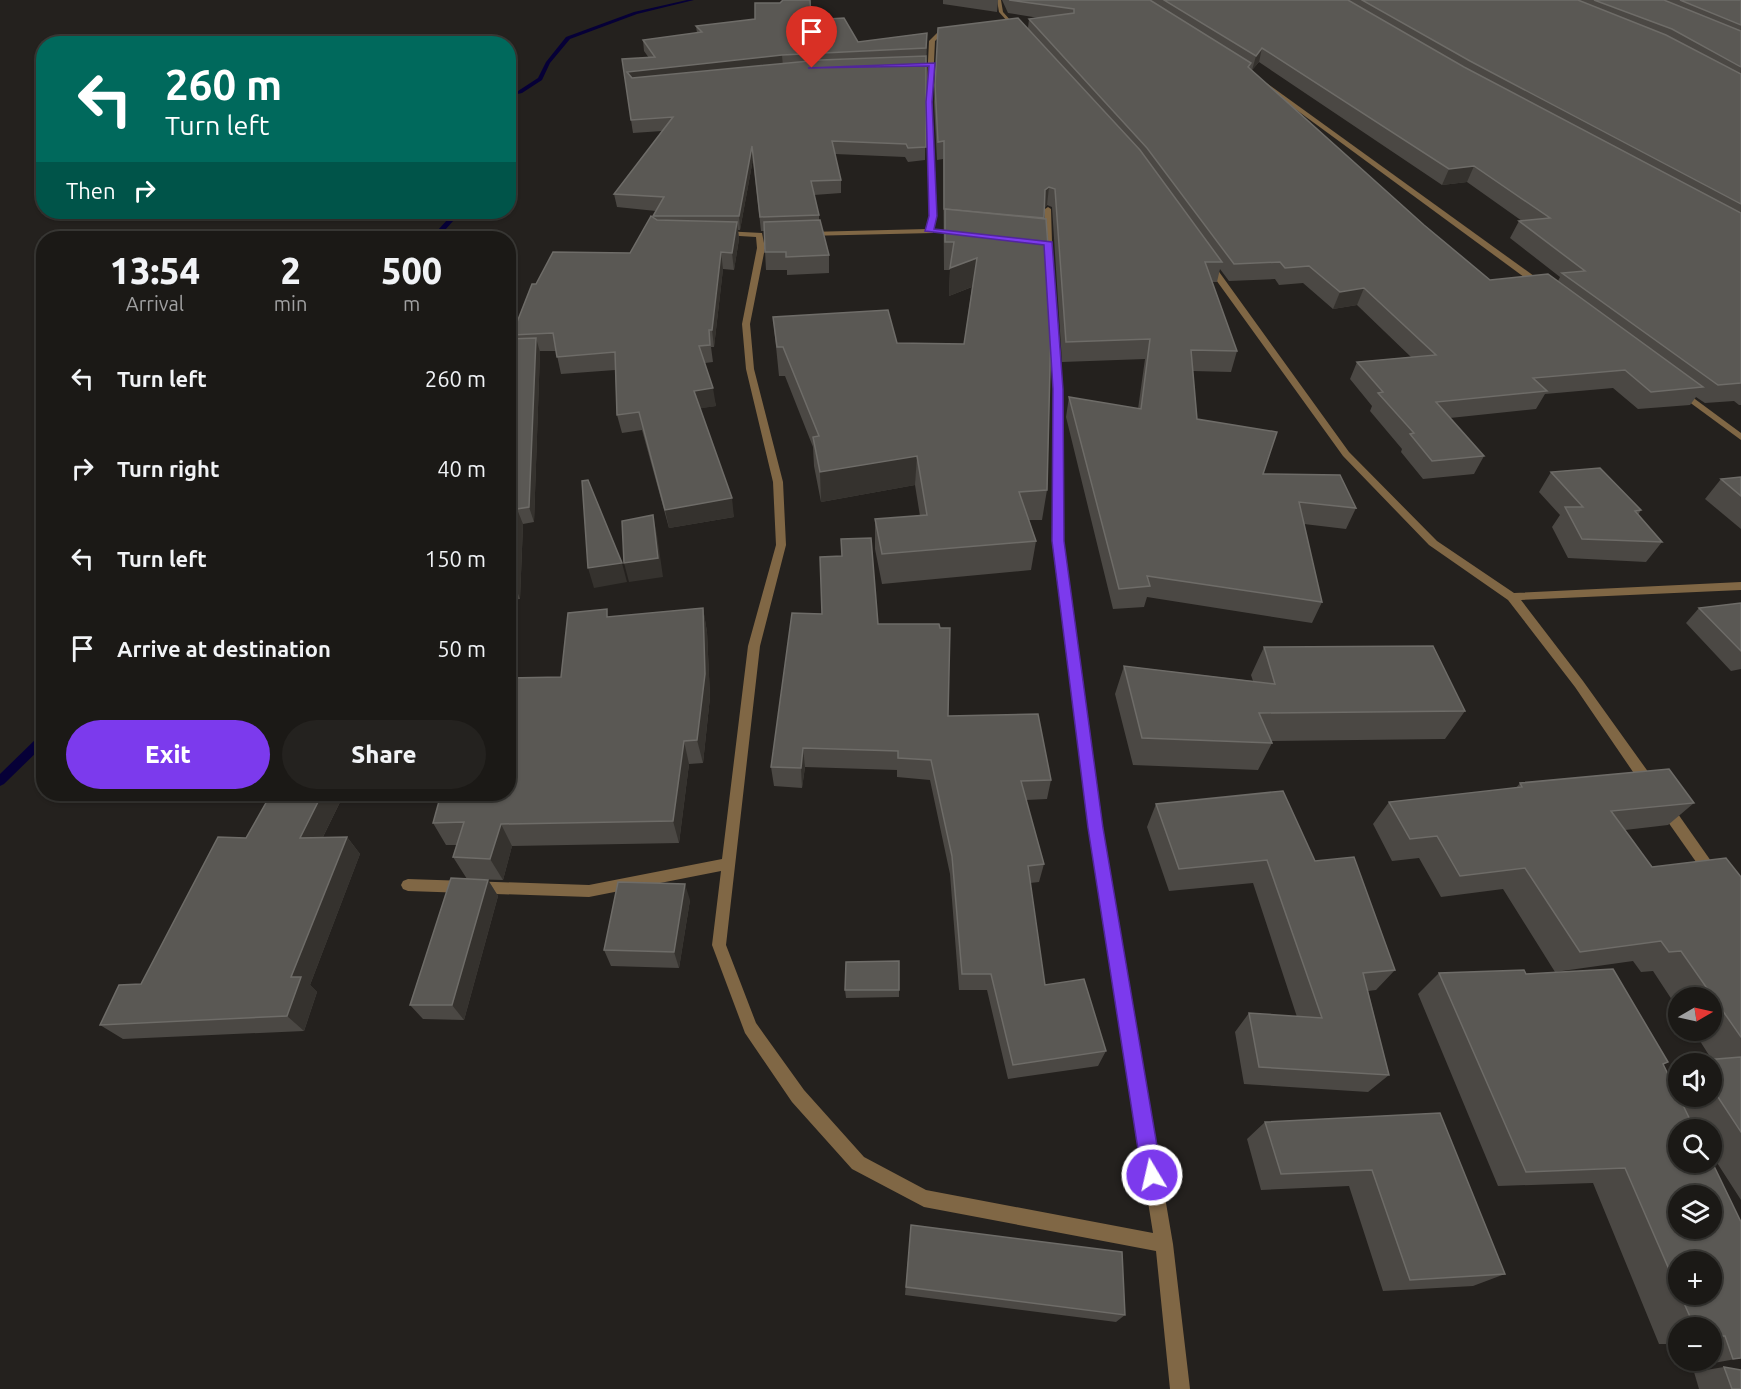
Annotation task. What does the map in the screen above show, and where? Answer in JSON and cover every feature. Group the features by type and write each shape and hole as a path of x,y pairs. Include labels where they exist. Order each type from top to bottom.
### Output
{"street":[{"path":"999,0 1001,12 1027,39"},
{"path":"1001,26 1013,25"},
{"path":"930,231 933,216 929,102 933,64 932,41 939,34 956,30"},
{"path":"922,64 933,64"},
{"path":"1259,80 1545,289"},
{"path":"1048,209 1042,242 1058,389 1058,541 1095,828 1164,1244 1180,1389"},
{"path":"716,232 764,235 746,324 750,369 778,482 781,544 754,646 719,945 750,1028 798,1096 858,1163 924,1198 1164,1244"},
{"path":"794,235 941,232"},
{"path":"1202,254 1346,454 1433,543 1512,597 1579,684 1721,886"},
{"path":"1676,388 1741,437"},
{"path":"1512,597 1741,586"},
{"path":"408,885 589,891 728,864"}],"building":[{"path":"783,0 810,0 811,20 844,18 858,42 927,33 926,48 782,55 627,72 632,78 820,60 926,56 926,147 908,148 906,144 832,141 841,180 811,181 819,215 760,217 752,146 739,216 653,216 664,197 614,194 673,117 631,120 622,59 655,57 643,40 702,32 696,26 755,19 755,3 780,3"},
{"path":"1009,0 1150,0 1251,63 1248,67 1424,225 1490,280 1548,274 1703,387 1651,392 1625,370 1533,378 1547,391 1436,402 1484,456 1432,461 1410,434 1414,433 1378,393 1383,392 1357,362 1436,355 1364,288 1340,292 1309,266 1285,268 1280,262 1234,264 1147,148 1029,19 1074,13 1074,9"},
{"path":"1164,0 1348,0 1464,67 1741,213 1741,383 1718,385 1562,273 1585,271 1519,221 1550,218 1474,166 1449,169 1262,48 1256,56"},
{"path":"1362,0 1578,0 1666,35 1741,74 1741,204 1470,61"},
{"path":"1594,0 1664,0 1741,31 1741,67 1672,29"},
{"path":"1680,0 1741,0 1741,25"},
{"path":"1018,18 1140,150 1222,262 1205,262 1237,351 1191,350 1197,419 1277,432 1263,474 1340,475 1356,508 1299,502 1322,602 1147,576 1150,586 1119,589 1069,397 1141,409 1150,339 1066,342 1055,189 1049,187 1045,190 1044,218 944,209 944,141 938,142 935,85 938,28"},
{"path":"945,209 1046,219 1054,326 1051,326 1047,490 1019,492 1036,541 882,554 875,519 927,515 917,456 820,472 813,437 819,436 783,347 777,347 773,317 888,310 897,343 964,344 977,258 950,268 954,242 945,242"},
{"path":"651,216 657,220 737,222 732,253 721,252 712,330 709,330 710,345 699,346 713,388 694,391 732,498 665,510 639,412 617,415 615,352 557,357 553,333 516,335 516,325 532,284 536,284 553,252 630,253"},
{"path":"820,220 829,255 786,257 786,252 765,252 764,222"},
{"path":"536,338 529,507 517,509 516,534 516,339"},
{"path":"1600,468 1641,510 1635,511 1662,542 1582,539 1565,507 1583,507 1551,472"},
{"path":"1741,477 1741,496 1721,479"},
{"path":"588,480 622,563 588,568 582,481"},
{"path":"653,515 658,558 624,563 622,521"},
{"path":"871,538 878,624 939,624 940,628 950,628 948,716 1038,714 1051,780 1021,781 1044,864 1028,866 1045,985 1084,979 1106,1051 1013,1065 991,974 962,974 952,856 931,760 898,758 898,751 803,748 801,768 771,767 792,613 822,614 820,557 842,556 841,539"},
{"path":"1741,603 1741,651 1699,608"},
{"path":"703,608 705,674 697,740 684,741 673,821 501,824 490,859 453,857 464,822 433,823 439,801 516,801 516,678 561,677 568,613 607,609 607,617"},
{"path":"1433,646 1465,711 1259,713 1272,743 1142,738 1124,666 1275,684 1264,647"},
{"path":"1669,769 1694,803 1611,811 1652,867 1726,858 1741,877 1741,1037 1722,1010 1722,987 1706,987 1681,951 1669,952 1661,941 1580,952 1525,868 1460,876 1437,836 1410,839 1389,802 1522,787 1520,783"},
{"path":"1283,791 1315,861 1354,857 1395,970 1363,973 1389,1075 1259,1067 1249,1013 1322,1018 1267,860 1179,869 1156,804"},
{"path":"267,801 318,801 300,838 347,837 291,977 301,977 287,1016 100,1025 119,985 141,984 218,837 246,838"},
{"path":"451,878 488,880 452,1005 410,1005"},
{"path":"618,882 685,884 674,952 604,950"},
{"path":"899,961 899,990 845,990 846,962"},
{"path":"1613,969 1668,1062 1663,1064 1668,1074 1668,1107 1684,1107 1690,1119 1668,1119 1668,1173 1717,1173 1741,1222 1741,1358 1733,1359 1725,1336 1722,1336 1722,1317 1690,1317 1685,1305 1722,1305 1722,1251 1668,1251 1668,1267 1625,1168 1526,1172 1439,973 1524,970 1526,974"},
{"path":"1741,1057 1741,1132 1722,1103 1722,1059"},
{"path":"1440,1113 1505,1274 1410,1280 1372,1170 1281,1174 1265,1122"},
{"path":"911,1225 1122,1252 1125,1315 906,1287"},
{"path":"1724,1367 1741,1370 1741,1389 1732,1389"}],"waterway":[{"path":"516,93 540,79 548,63 568,38 636,13 692,0"},
{"path":"442,231 451,219"},
{"path":"0,781 36,746"}],"route":[{"path":"812,68 858,64 933,64 929,102 933,216 933,226 930,231 1048,242 1058,389 1058,541 1095,828 1152,1175"}]}
